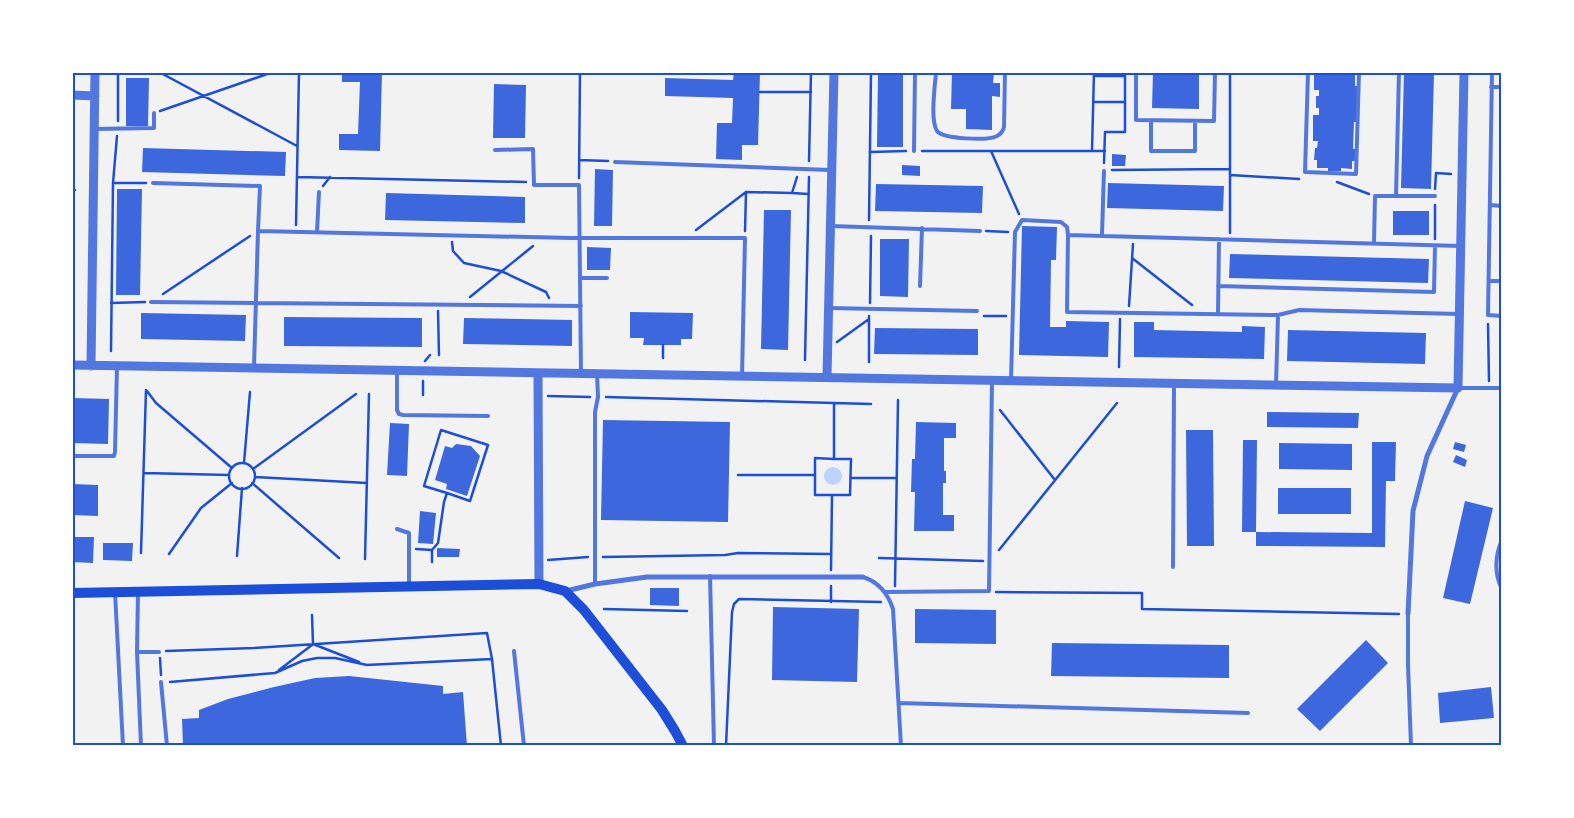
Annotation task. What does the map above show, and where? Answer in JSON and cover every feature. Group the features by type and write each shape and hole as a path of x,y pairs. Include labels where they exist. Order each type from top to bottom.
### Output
{"main road":[{"path":"72,593 540,584 565,591 584,610 662,710 676,731 683,746"}],"street":[{"path":"92,366 95,72"},
{"path":"827,377 834,72"},
{"path":"1408,614 1413,511 1427,456 1458,388 1464,72"},
{"path":"72,95 95,96"},
{"path":"72,365 1458,388"},
{"path":"538,373 540,584"},
{"path":"565,591 595,584 647,577 863,577"}],"lane":[{"path":"914,151 915,72"},
{"path":"936,72 934,122 937,130 942,135 950,137 991,138 1002,133 1004,127 1005,72"},
{"path":"1136,72 1136,120 1195,121 1214,121 1215,72"},
{"path":"1308,72 1305,172 1356,174 1359,72"},
{"path":"1396,196 1399,72"},
{"path":"1492,72 1488,314 1502,316"},
{"path":"1492,87 1502,87"},
{"path":"94,129 154,128 154,113"},
{"path":"1152,120 1151,151 1195,151 1195,121"},
{"path":"495,150 533,149 534,185 579,185 581,374"},
{"path":"615,162 833,170"},
{"path":"1102,235 1104,170"},
{"path":"153,183 260,186 254,368"},
{"path":"317,232 319,192"},
{"path":"1374,243 1376,196 1435,196"},
{"path":"1490,205 1502,206"},
{"path":"1011,380 1015,232 1022,220 1061,222 1067,226 1067,312 1278,315 1300,310 1459,314"},
{"path":"831,226 980,231"},
{"path":"920,286 922,228"},
{"path":"258,232 580,239 745,238 742,376"},
{"path":"1068,235 1461,246"},
{"path":"1218,314 1219,239"},
{"path":"1218,286 1434,292 1434,246"},
{"path":"581,278 606,278"},
{"path":"1489,281 1502,281"},
{"path":"151,302 581,306"},
{"path":"830,308 977,311"},
{"path":"1276,385 1278,315"},
{"path":"72,456 114,456 117,366"},
{"path":"397,371 397,410 399,414 488,416"},
{"path":"595,584 595,412 598,397 598,374"},
{"path":"885,592 989,592 992,381"},
{"path":"1173,567 1174,384"},
{"path":"1458,388 1502,388"},
{"path":"397,529 409,533 409,588"},
{"path":"1502,540 1498,550 1496,570 1502,589"},
{"path":"710,576 714,746"},
{"path":"863,577 876,583 885,592 894,609 901,746"},
{"path":"115,592 123,746"},
{"path":"138,592 137,652 141,746"},
{"path":"1408,614 1411,746"},
{"path":"514,651 524,746"},
{"path":"137,652 160,652"},
{"path":"161,682 167,746"},
{"path":"899,703 1248,713"}],"path":[{"path":"111,351 113,183 118,130 118,72"},
{"path":"159,72 297,146"},
{"path":"154,113 272,72"},
{"path":"296,232 299,72"},
{"path":"579,185 580,72"},
{"path":"805,360 811,72"},
{"path":"869,362 871,72"},
{"path":"1230,72 1230,239"},
{"path":"1092,151 1094,74 1125,76 1125,132 1105,132 1104,170 1230,169"},
{"path":"760,92 811,92"},
{"path":"1094,102 1125,102"},
{"path":"991,151 1022,220"},
{"path":"870,152 1105,151"},
{"path":"579,160 615,162"},
{"path":"792,193 800,168"},
{"path":"297,177 525,182 534,185"},
{"path":"113,183 153,183"},
{"path":"687,237 746,192 808,194"},
{"path":"745,238 746,192"},
{"path":"980,231 1015,232"},
{"path":"111,303 151,302 258,232"},
{"path":"1128,312 1133,236"},
{"path":"452,237 453,252 464,263 501,271 546,292 554,305"},
{"path":"461,305 543,238"},
{"path":"1132,258 1203,314"},
{"path":"438,304 439,354"},
{"path":"977,311 982,316 1013,316"},
{"path":"1119,367 1120,312"},
{"path":"1488,314 1490,388"},
{"path":"828,349 869,319"},
{"path":"663,345 663,358"},
{"path":"424,362 430,354"},
{"path":"423,381 423,395"},
{"path":"140,553 146,390 156,403 232,468"},
{"path":"244,463 250,392"},
{"path":"252,468 356,394"},
{"path":"365,559 369,394"},
{"path":"546,396 871,404"},
{"path":"895,592 898,400"},
{"path":"992,400 1055,480"},
{"path":"834,403 834,459"},
{"path":"879,558 990,561 1117,403"},
{"path":"441,430 488,445 470,501 447,493 424,486 441,430"},
{"path":"815,458 851,459 850,495 815,495 815,476 815,458"},
{"path":"244,463 252,468 255,477 252,483 242,488 232,483 229,475 232,468 237,464 244,463"},
{"path":"144,472 229,475"},
{"path":"738,475 815,476"},
{"path":"255,477 367,483"},
{"path":"850,478 896,478"},
{"path":"169,554 201,508 232,483"},
{"path":"252,483 339,558"},
{"path":"237,556 242,488"},
{"path":"432,562 432,550 438,543 447,493"},
{"path":"830,602 832,495"},
{"path":"409,549 432,550"},
{"path":"548,560 594,557 725,556 738,553 831,554"},
{"path":"726,746 732,612 734,604 739,599 879,603 885,592"},
{"path":"989,592 1142,593 1142,609 1408,614"},
{"path":"604,609 687,611"},
{"path":"312,616 314,644"},
{"path":"492,659 367,665 334,658 317,658 302,661 275,673 161,682 160,652 487,633 492,659 501,746"},
{"path":"314,644 367,665"},
{"path":"275,673 314,644"}],"water":[{"path":"829,467 837,467 842,472 840,483 829,485 824,480 824,472"}],"building":[{"path":"342,72 382,72 380,151 339,150 339,134 358,134 360,82 342,82"},
{"path":"734,72 760,72 758,145 742,145 742,160 716,159 717,123 732,123 733,98 665,96 665,78 733,80"},
{"path":"878,72 903,72 903,147 877,147"},
{"path":"952,72 994,72 993,83 1000,83 1000,97 992,96 992,130 966,129 966,109 951,109"},
{"path":"1153,72 1199,72 1199,109 1152,108"},
{"path":"1314,72 1355,72 1355,86 1358,86 1353,149 1356,149 1355,161 1352,161 1352,169 1341,168 1341,171 1328,171 1328,168 1317,168 1317,160 1314,160 1318,141 1313,141 1313,115 1319,115 1319,108 1316,108 1316,96 1319,96 1319,90 1314,90"},
{"path":"1404,72 1434,72 1431,189 1401,188"},
{"path":"126,78 149,78 148,126 126,126"},
{"path":"494,84 526,85 525,138 493,138"},
{"path":"143,148 286,152 285,176 142,172"},
{"path":"1112,154 1126,155 1125,166 1112,166"},
{"path":"902,165 920,166 920,176 902,175"},
{"path":"595,169 613,170 612,226 594,226"},
{"path":"1108,183 1224,186 1223,211 1107,208"},
{"path":"876,184 983,186 982,213 875,211"},
{"path":"117,189 142,189 140,295 116,295"},
{"path":"386,193 525,197 525,223 385,220"},
{"path":"764,210 791,210 788,350 761,349"},
{"path":"1393,211 1429,211 1429,235 1393,235"},
{"path":"1022,226 1057,227 1056,260 1051,260 1050,327 1066,327 1066,321 1109,322 1108,357 1019,355"},
{"path":"880,239 909,239 908,297 880,296"},
{"path":"587,247 611,248 610,270 587,270"},
{"path":"1230,254 1429,259 1428,283 1229,278"},
{"path":"630,312 693,313 692,339 681,339 681,345 643,345 644,338 630,338"},
{"path":"141,313 246,315 245,341 141,339"},
{"path":"284,317 422,318 422,347 284,346"},
{"path":"464,318 572,320 572,346 463,344"},
{"path":"1134,322 1154,322 1154,330 1242,332 1242,326 1265,327 1264,359 1134,357"},
{"path":"875,328 978,329 978,355 874,354"},
{"path":"1288,330 1426,333 1425,364 1287,361"},
{"path":"72,398 109,399 108,444 72,443"},
{"path":"1267,412 1359,413 1358,428 1267,427"},
{"path":"603,420 730,422 728,522 601,520"},
{"path":"916,422 956,423 956,438 944,438 946,483 943,483 943,515 954,515 954,531 914,531 915,492 911,492 912,459 915,459"},
{"path":"390,423 409,424 407,476 387,475"},
{"path":"1186,430 1213,430 1214,546 1187,546"},
{"path":"1243,440 1257,440 1256,532 1242,532"},
{"path":"1372,442 1396,442 1395,481 1386,481 1385,547 1256,546 1256,532 1372,533"},
{"path":"1455,442 1466,445 1464,452 1453,449"},
{"path":"1279,443 1352,444 1352,470 1279,469"},
{"path":"456,444 471,446 480,456 467,496 446,489 447,484 435,480 445,446 452,448"},
{"path":"1456,455 1467,460 1465,467 1453,462"},
{"path":"72,484 98,485 98,516 72,515"},
{"path":"1278,488 1351,488 1351,514 1278,514"},
{"path":"1465,501 1493,508 1470,604 1443,598"},
{"path":"420,511 436,513 433,544 418,543"},
{"path":"72,537 94,537 93,563 72,562"},
{"path":"103,543 133,543 132,561 103,560"},
{"path":"437,548 460,549 459,557 437,557"},
{"path":"650,588 679,588 679,606 650,605"},
{"path":"773,607 859,609 857,682 772,680"},
{"path":"915,609 996,610 996,644 915,643"},
{"path":"1366,640 1388,663 1320,731 1297,709"},
{"path":"1052,643 1229,645 1229,678 1051,676"},
{"path":"349,676 443,686 443,694 463,692 467,746 183,746 182,719 199,718 199,710 228,699 274,687 315,678"},
{"path":"1491,687 1494,718 1440,723 1438,693"}]}
